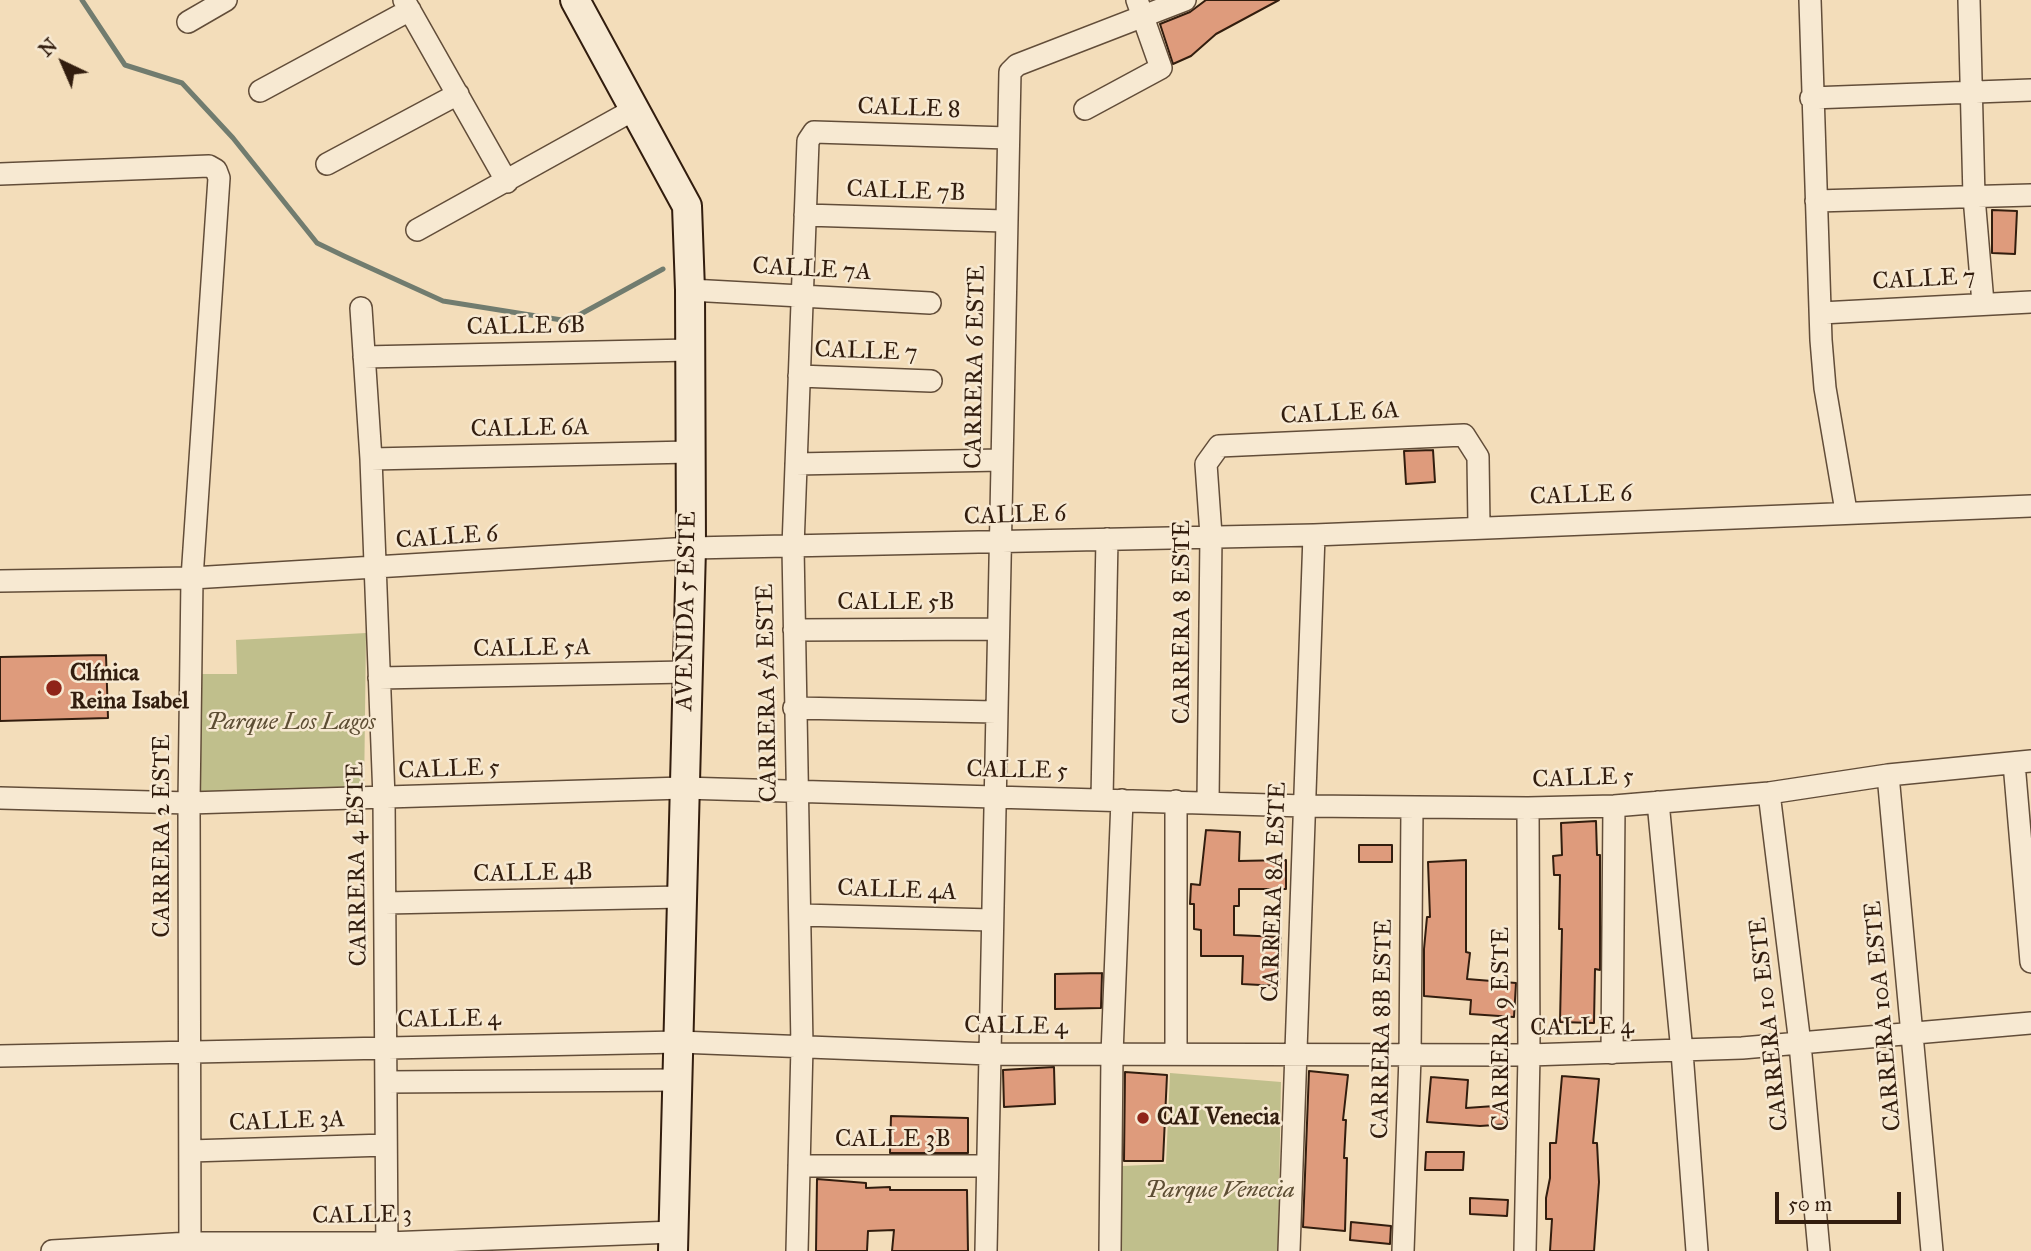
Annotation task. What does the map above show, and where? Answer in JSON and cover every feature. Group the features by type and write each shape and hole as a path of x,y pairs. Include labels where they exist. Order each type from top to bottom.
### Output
{"main road":[{"name":"AVENIDA 5 ESTE","path":"575,0 687,206 691,290 691,548 673,1241"}],"street":[{"path":"188,22 226,0"},
{"path":"1085,109 1161,68 1141,9 1185,0"},
{"path":"1810,0 1811,98 1825,388 1846,511"},
{"path":"1969,0 1974,198 1983,303"},
{"path":"260,90 407,5 507,182"},
{"name":"CARRERA 6 ESTE","path":"986,1251 1010,72 1017,65 1141,9"},
{"path":"1811,98 2031,90"},
{"path":"327,164 458,94"},
{"path":"417,230 635,109"},
{"name":"CALLE 8","path":"809,135 814,132 1007,138"},
{"name":"CARRERA 5A ESTE","path":"797,1251 802,1046 801,915 793,708 793,547 809,135"},
{"name":"CARRERA 2 ESTE","path":"0,174 209,166 216,170 219,178 192,578 189,803 190,1247"},
{"path":"1816,201 2031,195"},
{"name":"CALLE 7B","path":"805,215 1005,220"},
{"name":"CALLE 7A","path":"691,290 930,303"},
{"name":"CALLE 7","path":"1821,313 2031,302"},
{"name":"CARRERA 4 ESTE","path":"361,308 371,459 384,798 387,1247"},
{"name":"CALLE 6B","path":"364,357 690,350"},
{"name":"CALLE 7","path":"799,376 931,381"},
{"name":"CALLE 6A","path":"1219,446 1464,435 1478,457 1479,526"},
{"name":"CARRERA 8 ESTE","path":"1208,802 1211,535 1206,464 1219,446"},
{"name":"CALLE 6A","path":"371,459 690,452"},
{"path":"796,464 1001,460"},
{"name":"CALLE 6","path":"0,581 192,578 691,548 999,543 1211,535 1314,535 1846,511 2031,506"},
{"name":"CARRERA 8A ESTE","path":"1289,1251 1314,535"},
{"path":"1107,539 1112,799 1110,1251"},
{"name":"CALLE 5B","path":"794,630 998,629"},
{"name":"CALLE 5A","path":"379,678 686,673"},
{"path":"793,708 996,712"},
{"path":"2022,762 2031,962"},
{"name":"CALLE 5","path":"0,798 189,803 683,788 1305,806 1528,808 1614,806 1769,793 1888,775 2022,762"},
{"name":"CARRERA 10A ESTE","path":"1888,775 1932,1251"},
{"name":"CARRERA 10 ESTE","path":"1769,793 1800,1044 1819,1251"},
{"path":"1176,801 1176,1053"},
{"path":"1658,802 1682,1052 1697,1251"},
{"path":"1612,1053 1614,806"},
{"name":"CARRERA 8B ESTE","path":"1404,1251 1410,1057 1412,808"},
{"name":"CARRERA 9 ESTE","path":"1525,1251 1529,1055 1528,808"},
{"name":"CALLE 4B","path":"385,903 682,897"},
{"name":"CALLE 4A","path":"801,915 992,920"},
{"name":"CALLE 4","path":"0,1056 679,1042 990,1054 1176,1053 1410,1057 1682,1052 2031,1023"},
{"path":"566,1082 567,1044"},
{"path":"495,1082 496,1046"},
{"path":"386,1082 677,1080"},
{"name":"CALLE 3A","path":"190,1151 386,1145"},
{"name":"CALLE 3B","path":"799,1166 987,1166"},
{"name":"CALLE 3","path":"52,1251 673,1241"}],"green space":[{"name":"Parque Los Lagos","path":"366,633 364,795 193,798 195,674 237,674 236,640"},
{"name":"Parque Venecia","path":"1170,1073 1281,1082 1278,1251 1122,1251 1122,1166 1166,1164"}],"building":[{"path":"1206,0 1279,0 1216,34 1191,56 1173,64 1160,24 1190,12"},
{"path":"1992,210 2017,211 2015,254 1992,253"},
{"path":"1433,450 1435,482 1406,484 1404,451"},
{"name":"Clínica Reina Isabel","path":"106,655 108,718 0,721 0,657"},
{"path":"1596,821 1597,855 1600,855 1600,970 1595,969 1594,1023 1560,1022 1560,875 1554,875 1553,856 1562,855 1561,823"},
{"path":"1206,830 1240,832 1239,861 1286,860 1286,889 1239,889 1239,906 1234,906 1234,935 1281,937 1279,986 1242,984 1243,956 1201,956 1201,930 1194,929 1194,904 1190,904 1191,884 1200,885"},
{"path":"1359,845 1392,845 1392,862 1359,862"},
{"path":"1466,860 1466,952 1470,953 1467,979 1516,983 1514,1017 1470,1014 1471,1000 1424,996 1424,949 1427,917 1430,917 1428,862"},
{"path":"1102,973 1101,1008 1055,1009 1055,974"},
{"path":"1054,1067 1055,1104 1004,1107 1003,1070"},
{"path":"1309,1071 1348,1075 1343,1120 1346,1120 1344,1158 1347,1158 1345,1231 1303,1227"},
{"name":"CAI Venecia","path":"1125,1072 1167,1075 1163,1161 1124,1161"},
{"path":"1562,1076 1599,1079 1593,1143 1597,1143 1599,1182 1594,1251 1550,1251 1552,1219 1546,1219 1546,1198 1550,1178 1550,1143 1556,1143"},
{"path":"1431,1077 1468,1080 1466,1108 1509,1105 1509,1124 1480,1126 1427,1122"},
{"path":"891,1116 968,1118 968,1153 890,1153"},
{"path":"1426,1152 1464,1152 1463,1170 1425,1170"},
{"path":"817,1179 866,1183 866,1188 890,1187 890,1190 967,1190 968,1251 892,1251 894,1230 868,1231 867,1251 816,1251"},
{"path":"1470,1198 1508,1200 1507,1216 1470,1214"},
{"path":"1351,1222 1391,1226 1390,1244 1350,1240"}],"waterway":[{"path":"82,0 125,65 182,83 233,138 317,243 344,256 443,301 568,321 663,269"}],"place":[{"name":"Clínica Reina Isabel","path":"54,688"},
{"name":"CAI Venecia","path":"1143,1118"}]}
